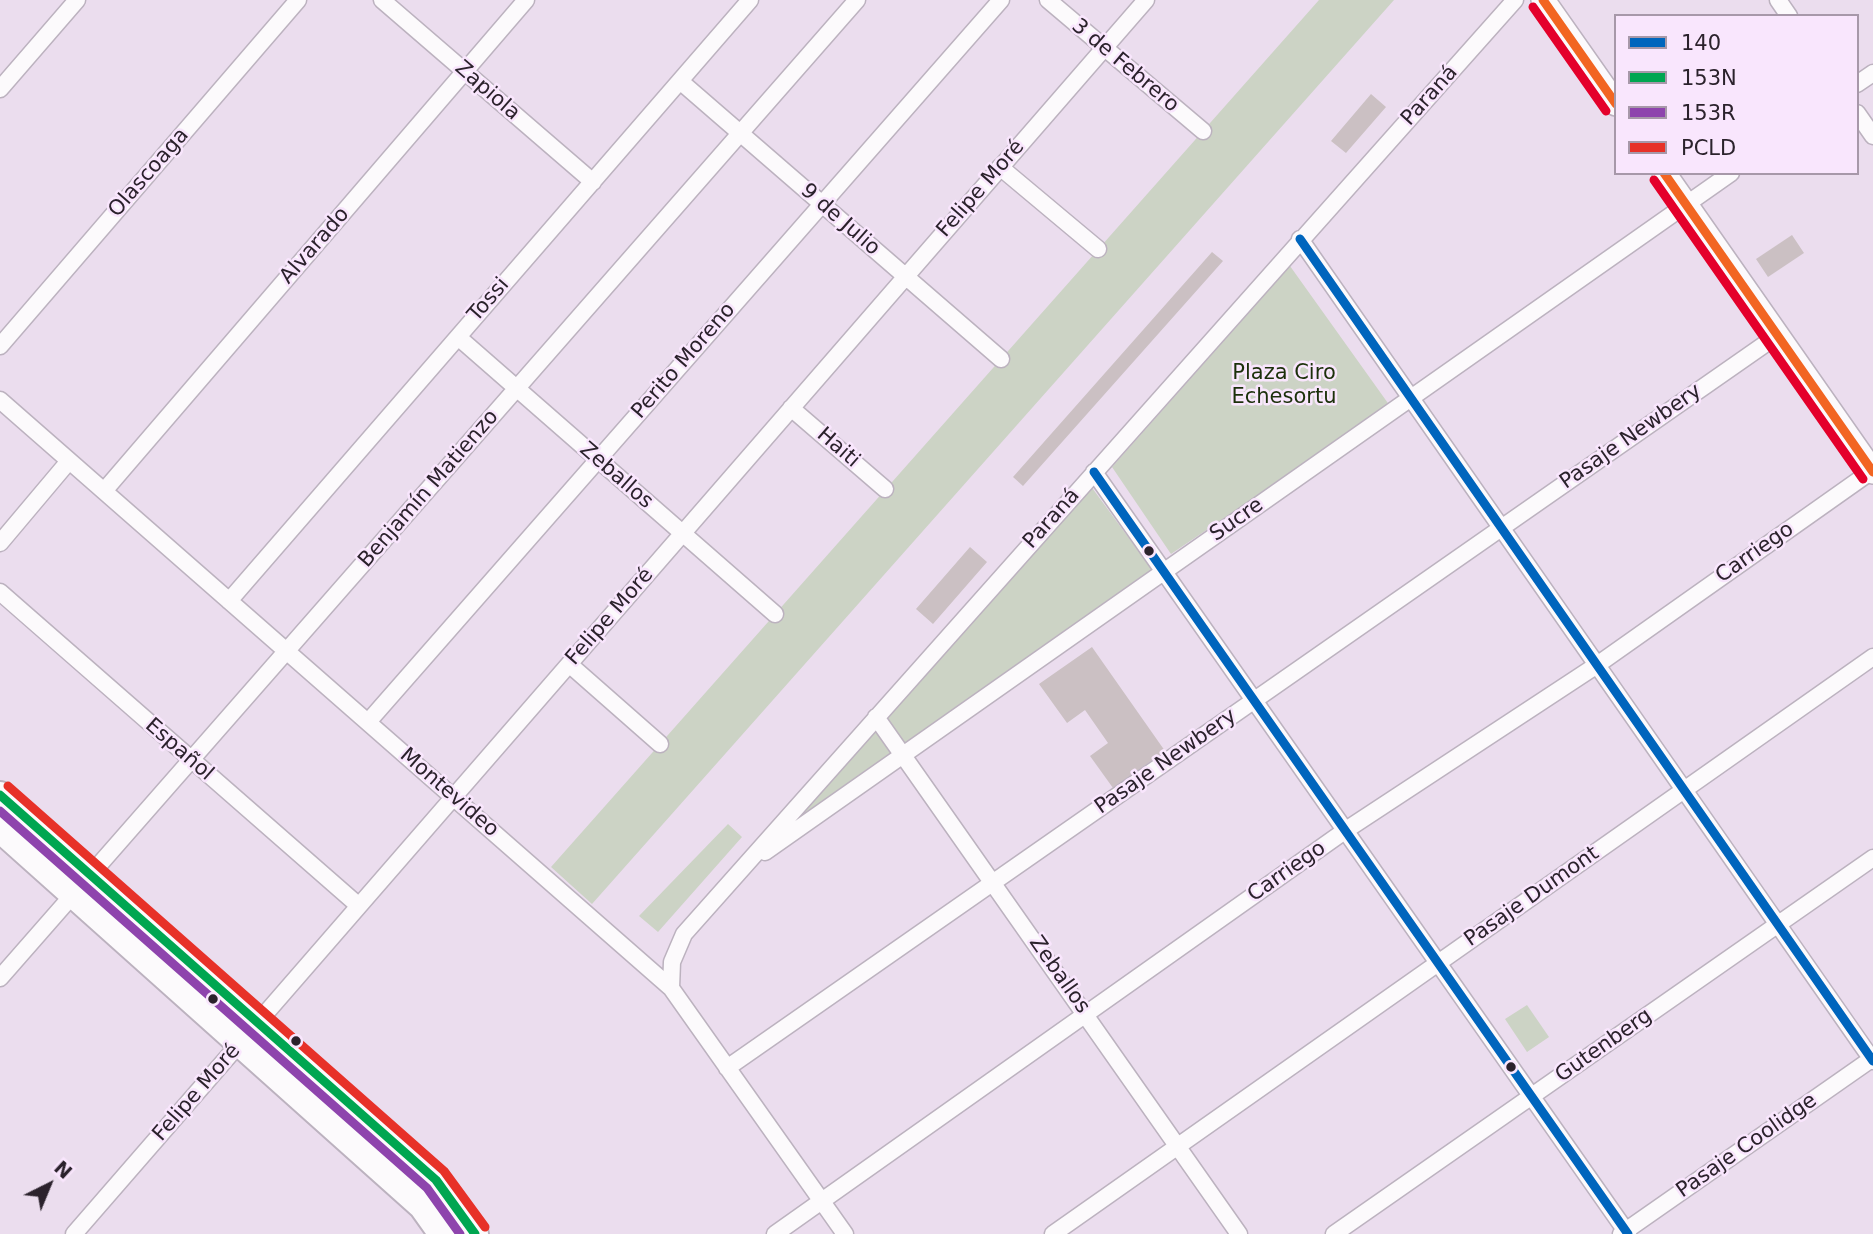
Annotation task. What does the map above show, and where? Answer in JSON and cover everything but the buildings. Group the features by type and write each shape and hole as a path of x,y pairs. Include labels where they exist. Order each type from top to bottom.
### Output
{"main road":[{"path":"1543,0 1614,101"},
{"path":"1665,175 1873,471"},
{"path":"0,795 436,1180 474,1234"},
{"path":"0,829 422,1206 442,1234"}],"street":[{"path":"0,89 77,0"},
{"name":"Olascoaga","path":"0,346 298,0"},
{"name":"Zapiola","path":"382,0 593,182"},
{"name":"Alvarado","path":"104,491 526,0"},
{"name":"Tossi","path":"229,601 750,0"},
{"name":"Benjamín Matienzo","path":"0,978 857,0"},
{"name":"Perito Moreno","path":"368,722 1000,0"},
{"name":"3 de Febrero","path":"1048,0 1203,131"},
{"name":"Felipe Moré","path":"74,1234 1146,0"},
{"name":"Paraná","path":"671,988 672,962 684,934 1300,239 1516,0"},
{"name":"9 de Julio","path":"680,81 1001,359"},
{"path":"1859,116 1873,136"},
{"path":"1000,166 1098,249"},
{"name":"Sucre","path":"743,867 1728,175"},
{"path":"1300,239 1873,1059"},
{"name":"Pasaje Newbery","path":"727,1068 1777,335"},
{"name":"Zeballos","path":"458,337 775,614"},
{"name":"Montevideo","path":"0,400 671,988 845,1234"},
{"name":"Haiti","path":"791,408 885,489"},
{"path":"0,543 69,461"},
{"name":"Carriego","path":"775,1234 1346,830 1597,665 1873,471"},
{"path":"1094,472 1625,1233"},
{"name":"Español","path":"0,592 359,906"},
{"name":"Pasaje Dumont","path":"1053,1234 1873,657"},
{"path":"569,664 660,744"},
{"name":"Zeballos","path":"876,717 1239,1234"},
{"name":"Gutenberg","path":"1334,1234 1873,858"},
{"name":"Pasaje Coolidge","path":"1625,1233 1873,1059"}],"green space":[{"path":"1319,0 1394,0 592,904 551,867"},
{"name":"Plaza Ciro Echesortu","path":"1290,266 1390,406 1171,554 1112,467"},
{"path":"1090,485 1153,571 907,747 884,715"},
{"path":"874,727 893,753 778,835"},
{"path":"728,824 742,837 658,932 639,916"},
{"path":"1527,1005 1549,1037 1527,1052 1505,1019"}],"transit line":[{"path":"1543,0 1614,101"},
{"path":"1533,7 1606,111"},
{"path":"1665,175 1873,472"},
{"path":"1654,180 1863,479"},
{"name":"140","path":"1300,239 1873,1061"},
{"name":"140","path":"1094,472 1628,1234"},
{"name":"PCLD","path":"8,786 444,1171 485,1227"},
{"name":"153N","path":"0,795 436,1180 475,1234"},
{"name":"153R","path":"0,811 427,1188 460,1234"}]}
